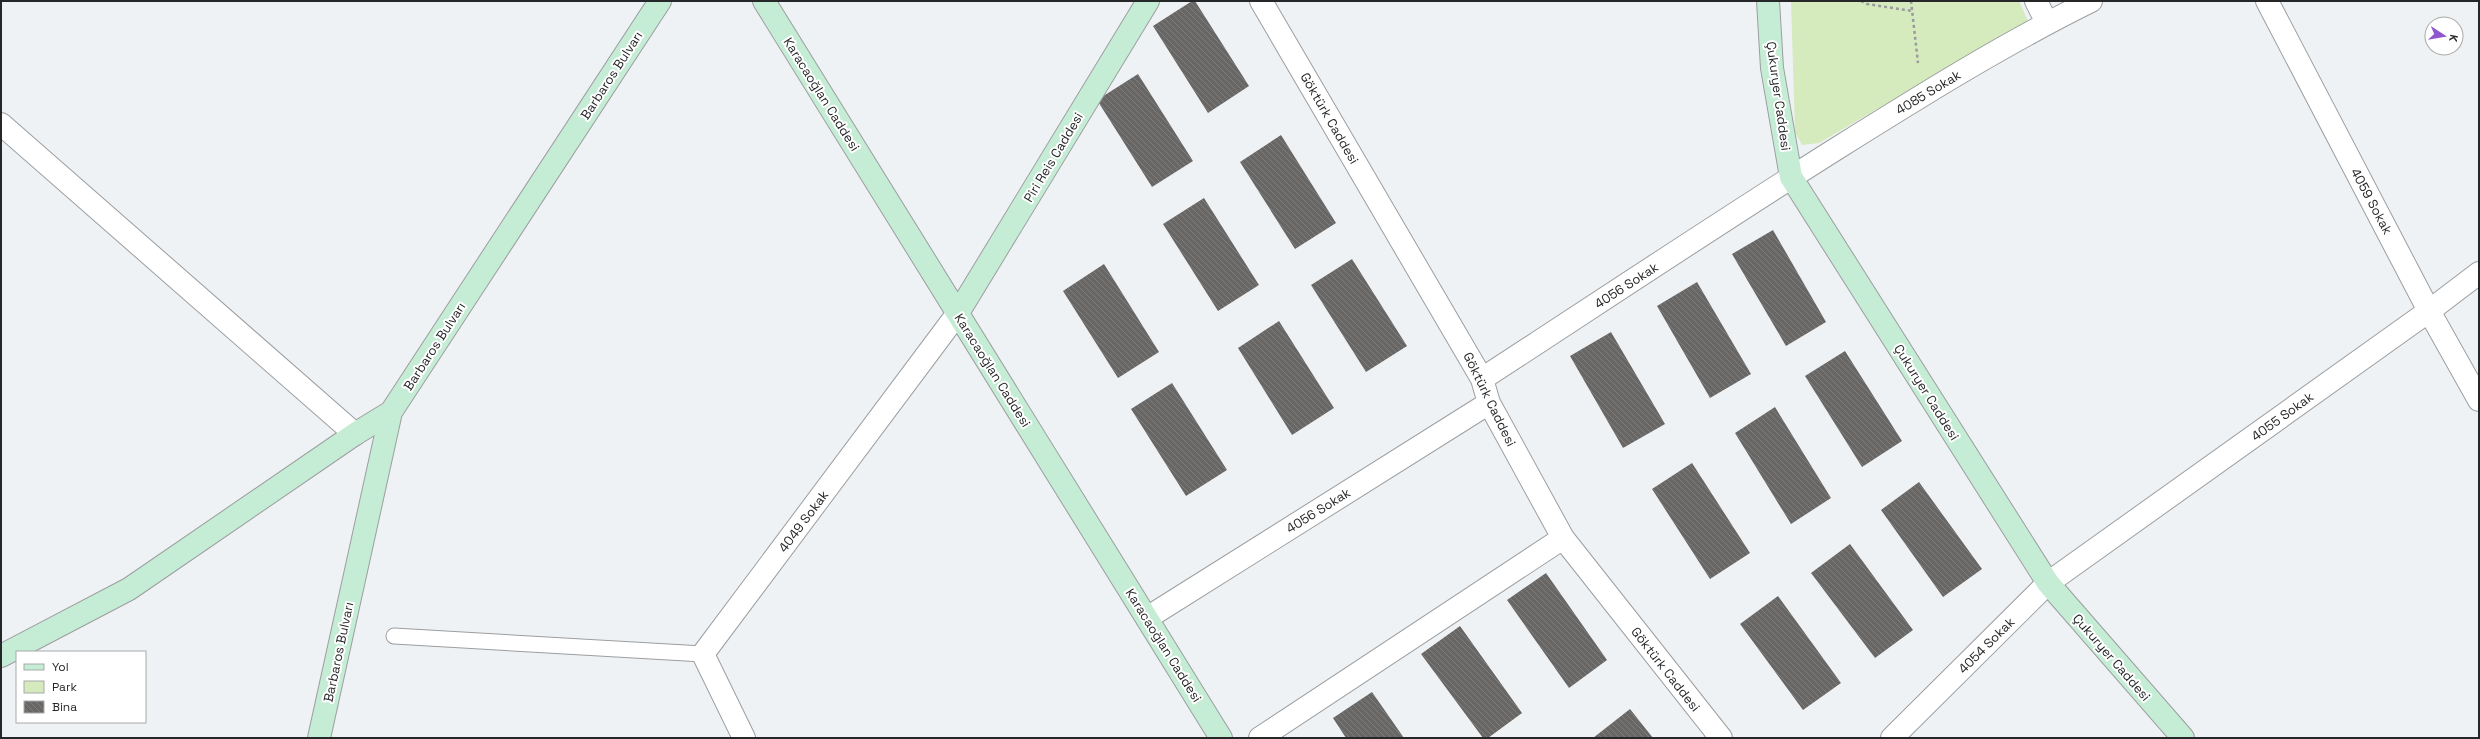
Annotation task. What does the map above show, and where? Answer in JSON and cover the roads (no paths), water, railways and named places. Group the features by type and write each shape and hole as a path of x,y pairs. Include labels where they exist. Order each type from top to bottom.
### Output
{"street":[{"name":"Barbaros Bulvarı","path":"319,738 391,412 660,1"},
{"name":"Karacaoğlan Caddesi","path":"764,1 1221,738"},
{"name":"Piri Reis Caddesi","path":"958,314 1148,1"},
{"name":"Göktürk Caddesi","path":"1261,1 1482,379 1489,403 1563,538 1721,738"},
{"name":"Çukuryer Caddesi","path":"1768,1 1772,68 1791,177 2048,583 2183,738"},
{"path":"2036,1 2046,23"},
{"name":"4085 Sokak","path":"1770,191 1922,95 2046,23 2091,1"},
{"name":"4059 Sokak","path":"2267,1 2430,311 2479,400"},
{"path":"1,124 355,434"},
{"name":"4056 Sokak","path":"1482,379 1770,191"},
{"name":"4055 Sokak","path":"2084,558 2430,311 2479,273"},
{"name":"4049 Sokak","path":"703,654 958,314"},
{"name":"4056 Sokak","path":"1147,618 1489,403"},
{"path":"1,656 129,589 355,434 391,412"},
{"path":"1260,738 1563,538"},
{"name":"4054 Sokak","path":"1892,738 2048,583 2084,558"},
{"path":"703,654 744,738"}],"lane":[{"path":"394,636 703,654"}]}
